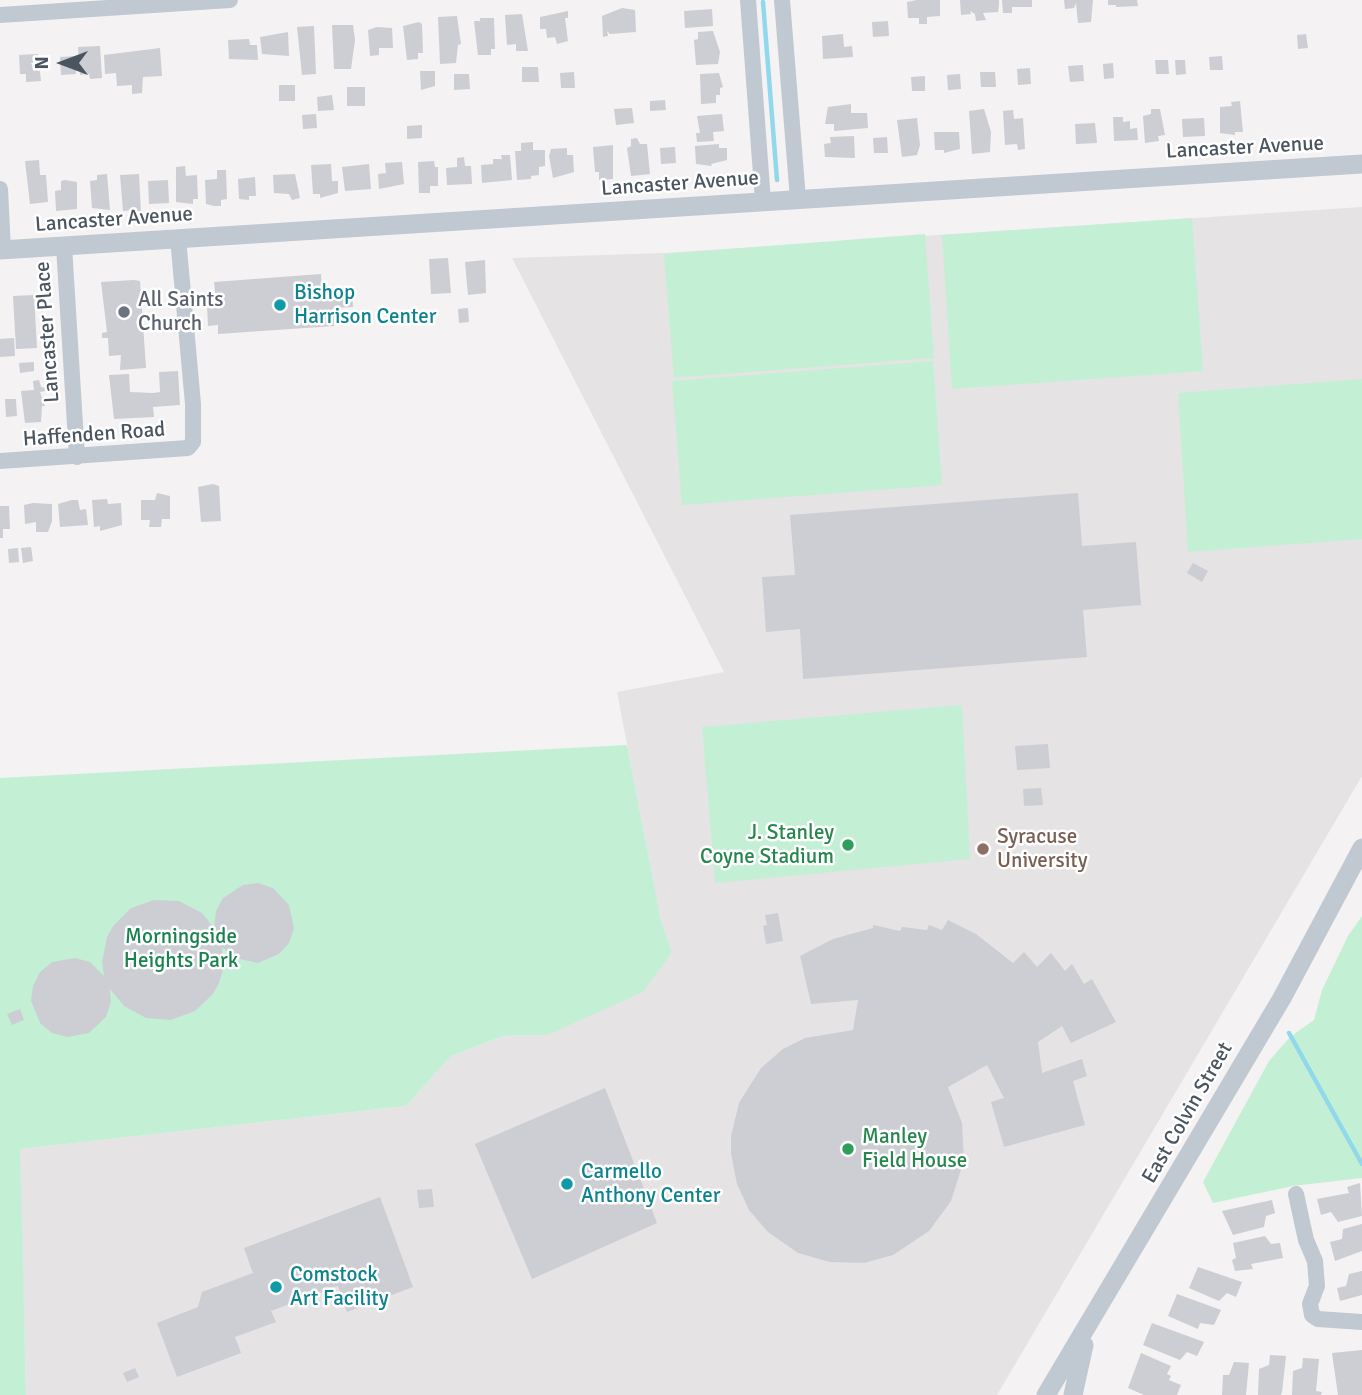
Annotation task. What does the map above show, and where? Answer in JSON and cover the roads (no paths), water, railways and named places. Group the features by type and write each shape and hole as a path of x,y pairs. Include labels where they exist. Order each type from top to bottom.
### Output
{"street":[{"path":"0,15 230,0"},
{"path":"748,0 763,201"},
{"path":"782,0 797,199"},
{"name":"Lancaster Avenue","path":"1,250 1362,164"},
{"path":"0,189 1,250"},
{"name":"Haffenden Road","path":"0,461 185,450 193,442 193,404 178,238"},
{"name":"Lancaster Place","path":"64,246 77,457"},
{"name":"East Colvin Street","path":"1046,1395 1282,998 1362,848"},
{"path":"1296,1194 1306,1240 1315,1261 1317,1286 1310,1304 1312,1315 1318,1319 1362,1322"},
{"path":"1073,1395 1090,1325"}],"waterway":[{"path":"763,2 777,180"},
{"path":"1289,1033 1362,1164"}],"place":[{"name":"Bishop Harrison Center","path":"280,305"},
{"name":"All Saints Church","path":"124,312"},
{"name":"J. Stanley Coyne Stadium","path":"848,845"},
{"name":"Syracuse University","path":"983,849"},
{"name":"Manley Field House","path":"848,1149"},
{"name":"Carmello Anthony Center","path":"567,1184"},
{"name":"Comstock Art Facility","path":"276,1287"}],"park label":[{"name":"Morningside Heights Park","path":"181,949"}]}
